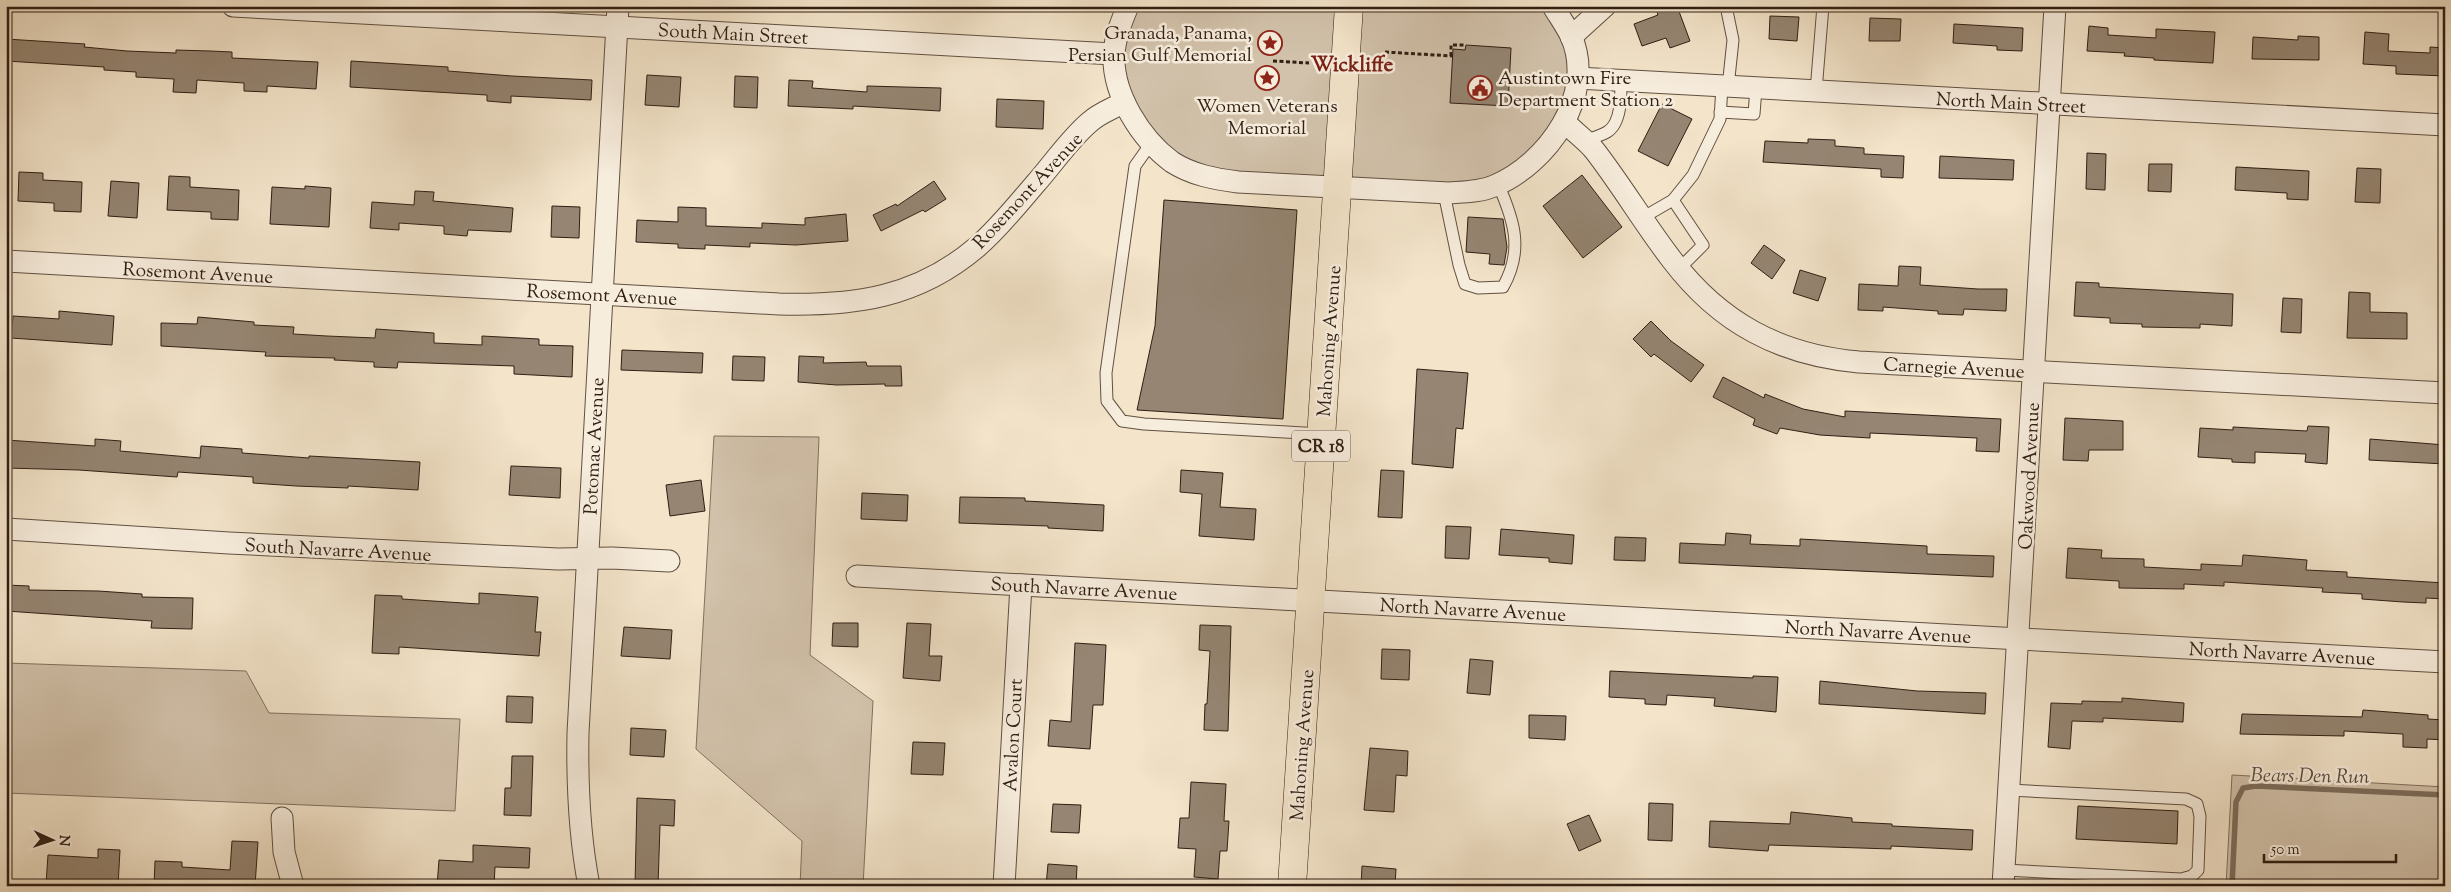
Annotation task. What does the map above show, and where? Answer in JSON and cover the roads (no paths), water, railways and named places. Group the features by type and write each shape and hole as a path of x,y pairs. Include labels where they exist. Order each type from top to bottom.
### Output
{"main road":[{"name":"Mahoning Avenue","path":"1292,886 1350,6"}],"street":[{"name":"South Main Street","path":"233,6 617,17 1114,54"},
{"path":"1128,6 1120,24 1114,54 1115,67 1124,102 1152,142 1174,162 1195,173 1216,180 1444,193 1474,192 1498,184 1528,166 1547,146 1564,122 1577,78 1577,66 1571,38 1553,6"},
{"path":"1571,38 1604,6"},
{"name":"Oakwood Avenue","path":"2004,878 2055,6"},
{"name":"Potomac Avenue","path":"589,886 582,850 577,799 578,733 617,17"},
{"name":"North Main Street","path":"1577,78 2445,126"},
{"name":"Rosemont Avenue","path":"6,261 826,306 860,302 895,293 926,281 977,248 997,228 1091,120 1124,102"},
{"name":"Carnegie Avenue","path":"1564,122 1594,150 1679,269 1718,309 1755,334 1799,352 1859,362 2445,394"},
{"name":"South Navarre Avenue","path":"6,530 548,559 587,558 669,561"},
{"name":"South Navarre Avenue","path":"857,576 1310,600"},
{"name":"Avalon Court","path":"1004,886 1021,585"},
{"name":"North Navarre Avenue","path":"1310,600 2445,662"},
{"path":"282,818 284,852 293,886"}],"lane":[{"path":"1642,218 1673,200 1694,175 1720,119 1733,40 1726,6"},
{"path":"1816,91 1823,6"},
{"path":"1585,141 1607,132 1613,127 1623,98 1620,81"},
{"path":"1720,112 1754,114 1756,88"},
{"path":"1152,142 1135,166 1106,373 1108,401 1122,420 1144,424 1322,434"},
{"path":"1444,193 1459,265 1466,284 1478,288 1503,287 1512,270 1516,249 1512,214 1498,184"},
{"path":"1673,200 1703,246 1679,269"},
{"path":"2004,878 2181,879 2192,876 2198,870 2200,816 2196,804 2186,799 2009,790"}],"waterway":[{"name":"Bears Den Run","path":"2232,886 2236,802 2243,788 2256,786 2445,795"}],"place":[{"name":"Granada, Panama, Persian Gulf Memorial","path":"1270,43"},
{"name":"Women Veterans Memorial","path":"1267,78"},
{"name":"Austintown Fire Department Station 2","path":"1480,88"}],"district":[{"name":"Wickliffe","path":"1352,64"}]}
